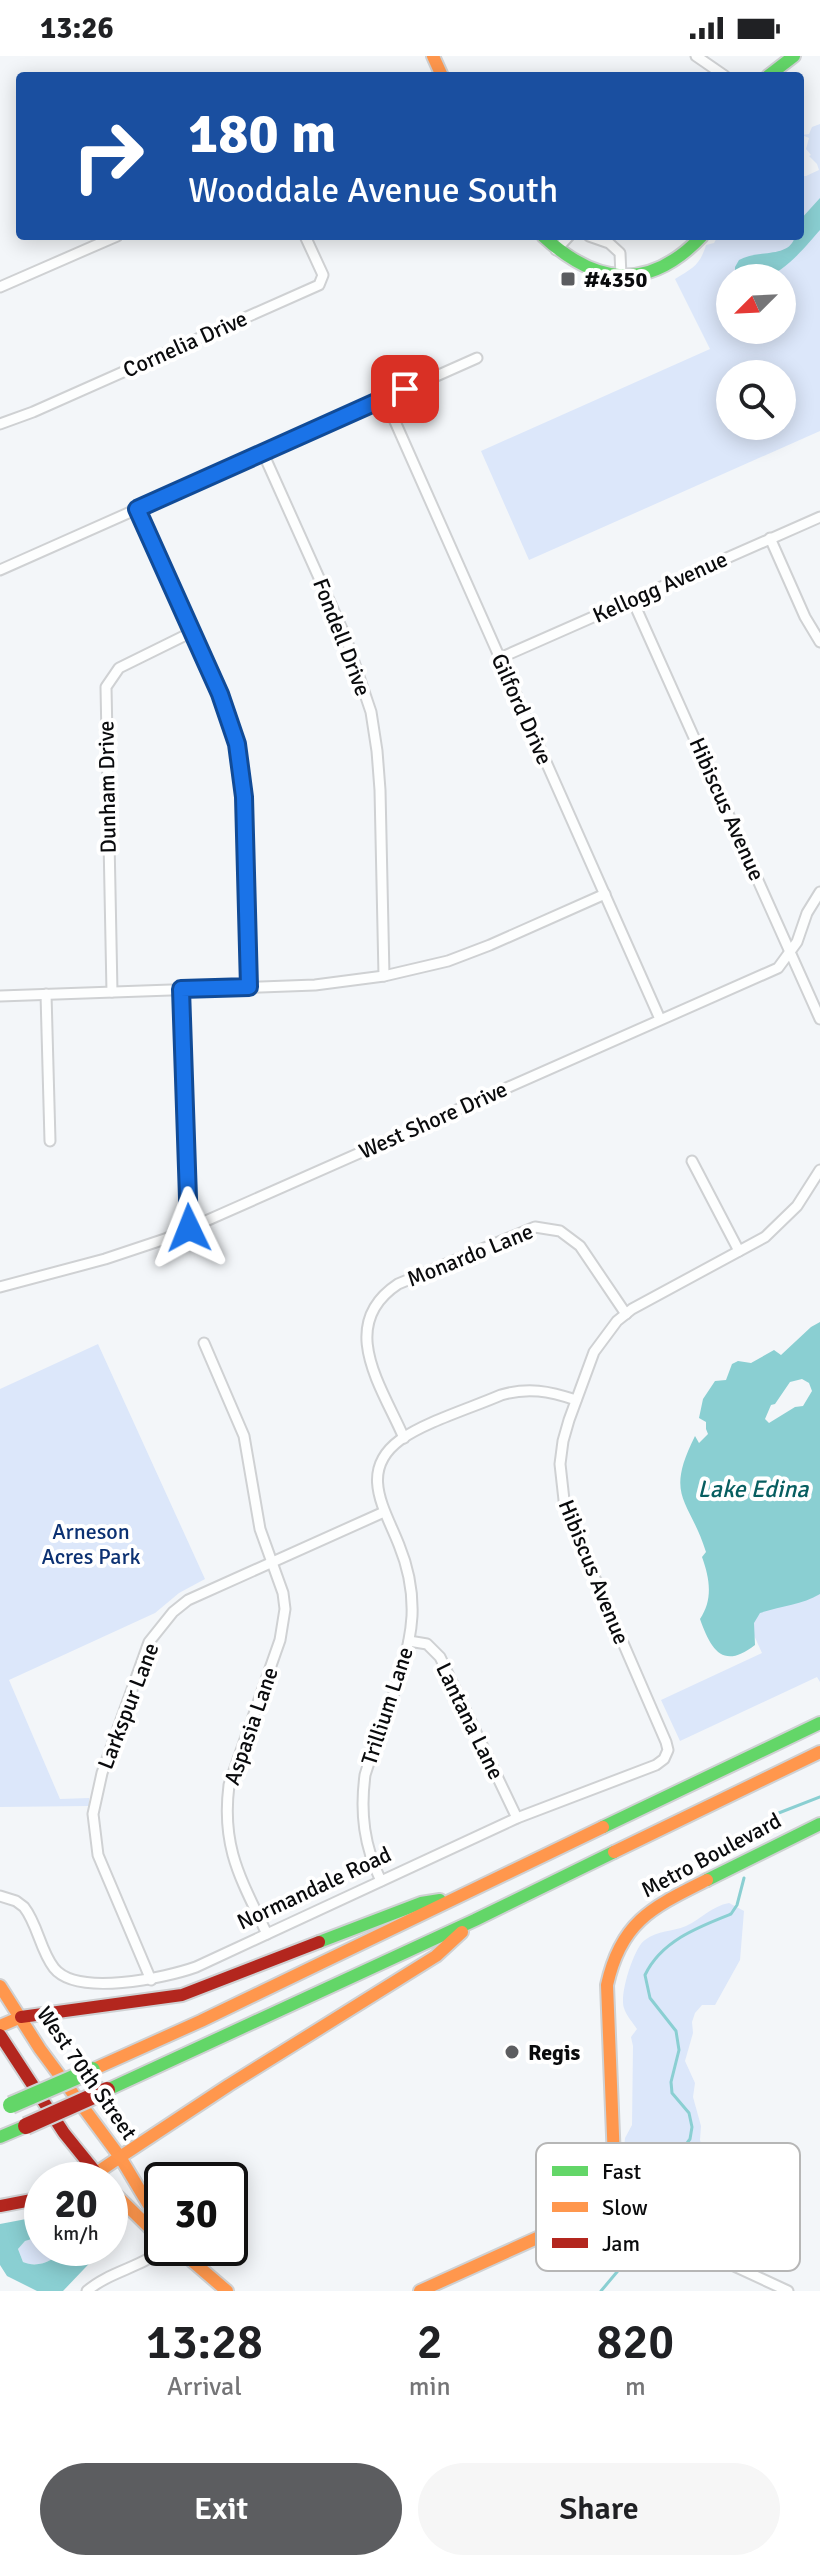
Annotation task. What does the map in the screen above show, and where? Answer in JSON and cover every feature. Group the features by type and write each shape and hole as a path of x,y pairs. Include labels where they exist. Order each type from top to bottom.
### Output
{"main road":[{"path":"773,72 794,56"},
{"path":"547,240 572,263 590,271 621,276 645,274 663,268 680,258 698,240"},
{"path":"6,2107 201,2021 820,1723"},
{"path":"0,2137 475,1920 820,1752"},
{"name":"Metro Boulevard","path":"613,2143 607,2003 611,1966 627,1933 653,1907 820,1824"},
{"path":"0,2026 21,2017 182,1995 421,1903 461,1897"},
{"path":"114,2162 229,2085 436,1956 475,1920"},
{"name":"West 70th Street","path":"0,1986 40,2049 120,2157 144,2197"},
{"path":"0,2035 84,2162"},
{"path":"0,2206 24,2201"},
{"path":"128,2207 144,2222"},
{"path":"420,2291 536,2239"},
{"path":"196,2266 227,2291"}],"street":[{"path":"696,56 719,72"},
{"path":"0,287 108,240"},
{"name":"Cornelia Drive","path":"0,424 319,285 323,275 307,240"},
{"path":"556,250 565,240"},
{"path":"600,240 620,253 621,276"},
{"path":"0,570 477,358"},
{"name":"Gilford Drive","path":"385,399 660,1019"},
{"name":"Fondell Drive","path":"263,453 346,638 371,712 380,790 384,976"},
{"path":"137,509 230,718 242,771 249,987"},
{"name":"Kellogg Avenue","path":"500,658 820,517"},
{"path":"770,538 805,617 820,642"},
{"name":"Hibiscus Avenue","path":"632,599 820,1019"},
{"name":"Dunham Drive","path":"112,992 106,687 119,668 192,632"},
{"name":"West Shore Drive","path":"0,1287 135,1250 189,1228 778,968 791,952 807,913 820,892"},
{"path":"0,996 315,985 384,976 448,961 605,894"},
{"path":"181,989 189,1228"},
{"path":"46,994 50,1141"},
{"path":"692,1161 739,1251"},
{"name":"Hibiscus Avenue","path":"668,1750 565,1509 560,1464 563,1441 594,1352 604,1336 626,1314 739,1251 782,1223 820,1170"},
{"name":"Monardo Lane","path":"404,1438 366,1346 369,1316 386,1292 398,1284 523,1230 548,1227 570,1237 580,1246 626,1314"},
{"name":"Aspasia Lane","path":"204,1343 244,1436 260,1529 283,1593 284,1624 232,1774 226,1810 232,1858 267,1934"},
{"name":"Trillium Lane","path":"381,1881 365,1840 362,1796 365,1775 409,1641 412,1616 407,1567 384,1512 377,1486 378,1473 391,1448 404,1438 501,1395 518,1390 553,1392 576,1400"},
{"name":"Larkspur Lane","path":"151,1980 98,1855 93,1814 96,1793 142,1660 160,1626 188,1600 384,1512"},
{"name":"Lantana Lane","path":"409,1641 427,1644 440,1657 517,1818"},
{"name":"Normandale Road","path":"0,1896 24,1907 54,1968 63,1976 85,1982 151,1980 196,1967 517,1818 656,1765 664,1759 668,1750"},
{"path":"87,2291 98,2281 144,2263"},
{"path":"745,2271 788,2291"}],"green space":[{"path":"820,124 820,431 529,560 481,451 710,349 675,279 695,265 706,245 716,240 804,240 804,176 819,170 806,149 809,138 804,135"},
{"name":"Arneson Acres Park","path":"98,1344 205,1579 179,1593 155,1613 9,1680 60,1799 89,1798 89,1806 0,1807 0,1389"},
{"path":"820,1571 820,1682 817,1677 680,1741 661,1700 762,1653 741,1607"},
{"path":"729,1903 744,1911 740,1960 715,2005 702,2005 692,2022 693,2033 685,2061 695,2083 693,2097 701,2126 701,2143 624,2143 632,2125 631,2037 637,2029 623,2002 632,1961 645,1940 655,1934 686,1926"},
{"path":"24,2242 24,2262 23,2262 18,2249"}],"water":[{"path":"820,198 820,230 794,259 787,264 737,264 747,257 780,251 793,240 804,240 804,216"},
{"name":"Lake Edina","path":"820,1322 820,1594 760,1613 754,1623 755,1645 734,1656 726,1656 709,1640 700,1619 708,1597 707,1573 702,1557 706,1552 682,1497 681,1473 695,1436 699,1443 708,1434 706,1422 699,1418 703,1399 715,1381 726,1380 732,1364 738,1361 751,1363 774,1350 781,1355","holes":["802,1379 809,1383 812,1391 803,1406 795,1407 769,1423 765,1419 771,1405 775,1404 790,1382"]},
{"path":"24,2219 24,2242 18,2249 24,2266 87,2266 63,2291 37,2291 7,2276 0,2265 0,2224"}],"waterway":[{"path":"761,1832 771,1816 820,1797"},
{"path":"687,2143 692,2127 689,2113 672,2093 671,2082 679,2050 676,2031 650,1998 645,1975 671,1944 731,1914 737,1905 744,1878"},
{"path":"601,2291 618,2271"}],"traffic: fast":[{"path":"773,72 794,56"},
{"path":"548,240 583,265 623,275 643,273 663,266 698,240"},
{"path":"603,1827 820,1723"},
{"path":"707,1880 820,1824"},
{"path":"107,2090 475,1920 614,1852"},
{"path":"319,1942 421,1903 440,1900"},
{"path":"11,2105 92,2070"},
{"path":"0,2137 26,2126"}],"traffic: slow":[{"path":"433,56 440,72"},
{"path":"614,1852 820,1752"},
{"path":"92,2070 201,2021 603,1827"},
{"path":"613,2143 607,1985 613,1963 621,1945 642,1919 655,1908 707,1880"},
{"path":"120,2157 436,1956 462,1932"},
{"path":"0,1986 40,2049 120,2157 144,2197"},
{"path":"0,2026 21,2017"},
{"path":"113,2162 120,2157"},
{"path":"128,2207 144,2222"},
{"path":"420,2291 536,2239"},
{"path":"198,2266 227,2291"}],"traffic: jam":[{"path":"21,2017 182,1995 319,1942"},
{"path":"0,2035 64,2133 87,2162"},
{"path":"26,2126 107,2090"},
{"path":"0,2206 24,2201"}],"place":[{"name":"#4350","path":"568,279"},
{"name":"Regis","path":"512,2052"}],"route":[{"path":"189,1228 181,989 249,987 244,797 242,771 230,718 137,509 405,389"}]}
